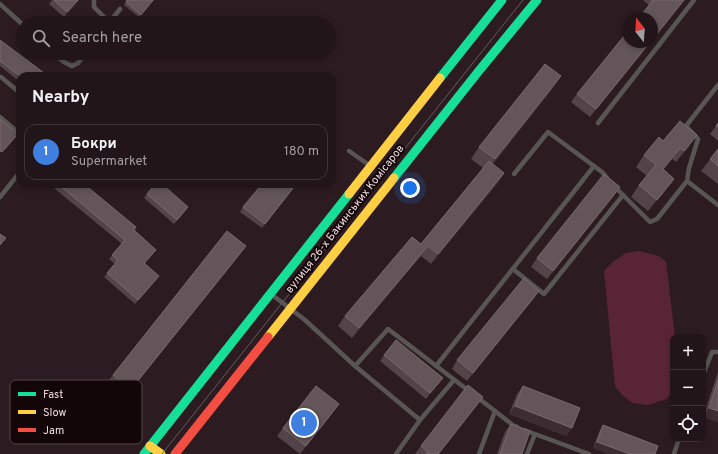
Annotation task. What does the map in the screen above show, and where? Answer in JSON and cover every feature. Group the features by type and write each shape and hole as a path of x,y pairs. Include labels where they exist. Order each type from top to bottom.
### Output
{"street":[{"name":"вулиця 26-х Бакинських Комісаров","path":"175,454 473,78 537,0"},
{"name":"вулиця 26-х Бакинських Комісаров","path":"144,454 498,1"},
{"path":"150,446 161,454"}],"lane":[{"path":"94,0 94,7 102,16"},
{"path":"598,123 694,0"},
{"path":"0,4 16,19"},
{"path":"114,16 120,9"},
{"path":"62,60 72,66 80,60"},
{"path":"1,77 16,90"},
{"path":"514,174 548,132 602,172 650,222 657,219 687,180 698,139 686,126 718,85"},
{"path":"0,117 16,131"},
{"path":"349,151 370,166"},
{"path":"436,366 594,166"},
{"path":"0,197 16,177"},
{"path":"687,180 718,205"},
{"path":"513,268 544,294 623,195"},
{"path":"270,293 306,320 355,366 420,420"},
{"path":"355,366 388,329 514,426 589,454"},
{"path":"705,370 712,352 718,352"},
{"path":"396,454 420,420 454,380"},
{"path":"479,454 495,411"},
{"path":"527,454 535,434"},
{"path":"674,454 678,442"}],"shaded area":[{"path":"639,251 659,256 666,262 675,334 670,334 670,395 666,399 648,405 633,403 622,395 615,386 604,271 614,261 626,253"}],"building":[{"path":"54,0 78,0 67,12"},
{"path":"127,0 153,0 141,15 126,2"},
{"path":"653,0 684,0 658,32 658,12 644,12"},
{"path":"622,38 622,48 645,48 596,109 577,94"},
{"path":"0,40 16,52 16,60 27,60 43,72 16,73 0,61"},
{"path":"545,64 561,76 495,159 479,147"},
{"path":"0,119 16,132 16,136 2,152 0,151"},
{"path":"680,121 697,135 684,151 680,148 663,169 674,179 657,200 639,185 656,165 644,155 659,137 663,141"},
{"path":"718,149 718,166 710,159"},
{"path":"489,161 504,173 438,254 428,246 359,328 345,316 412,237 421,244"},
{"path":"604,174 620,187 553,271 537,258"},
{"path":"63,188 89,188 136,227 134,230 156,250 144,263 159,276 138,300 107,273 118,260 112,255 125,240"},
{"path":"152,188 167,188 188,207 177,220 147,194"},
{"path":"259,188 293,188 265,224 243,207"},
{"path":"227,231 246,246 138,380 119,380 113,375"},
{"path":"0,234 6,238 0,245"},
{"path":"524,278 539,291 473,373 457,360"},
{"path":"396,340 443,378 430,393 384,355"},
{"path":"718,380 718,411 709,408"},
{"path":"468,385 483,397 438,454 426,454 428,452 421,446"},
{"path":"316,386 339,404 306,446 283,428"},
{"path":"523,386 580,408 572,428 515,406"},
{"path":"511,424 530,431 522,454 500,454"},
{"path":"603,425 658,446 655,454 630,454 597,442"}],"tram line":[{"path":"162,454 523,0"}],"traffic: fast":[{"path":"440,78 502,0"},
{"path":"394,178 537,0"},
{"path":"144,454 349,194"}],"traffic: slow":[{"path":"349,194 440,78"},
{"path":"268,337 394,178"},
{"path":"150,446 161,454"}],"traffic: jam":[{"path":"175,454 268,337"}],"place":[{"name":"Бокри","path":"304,423"}]}
